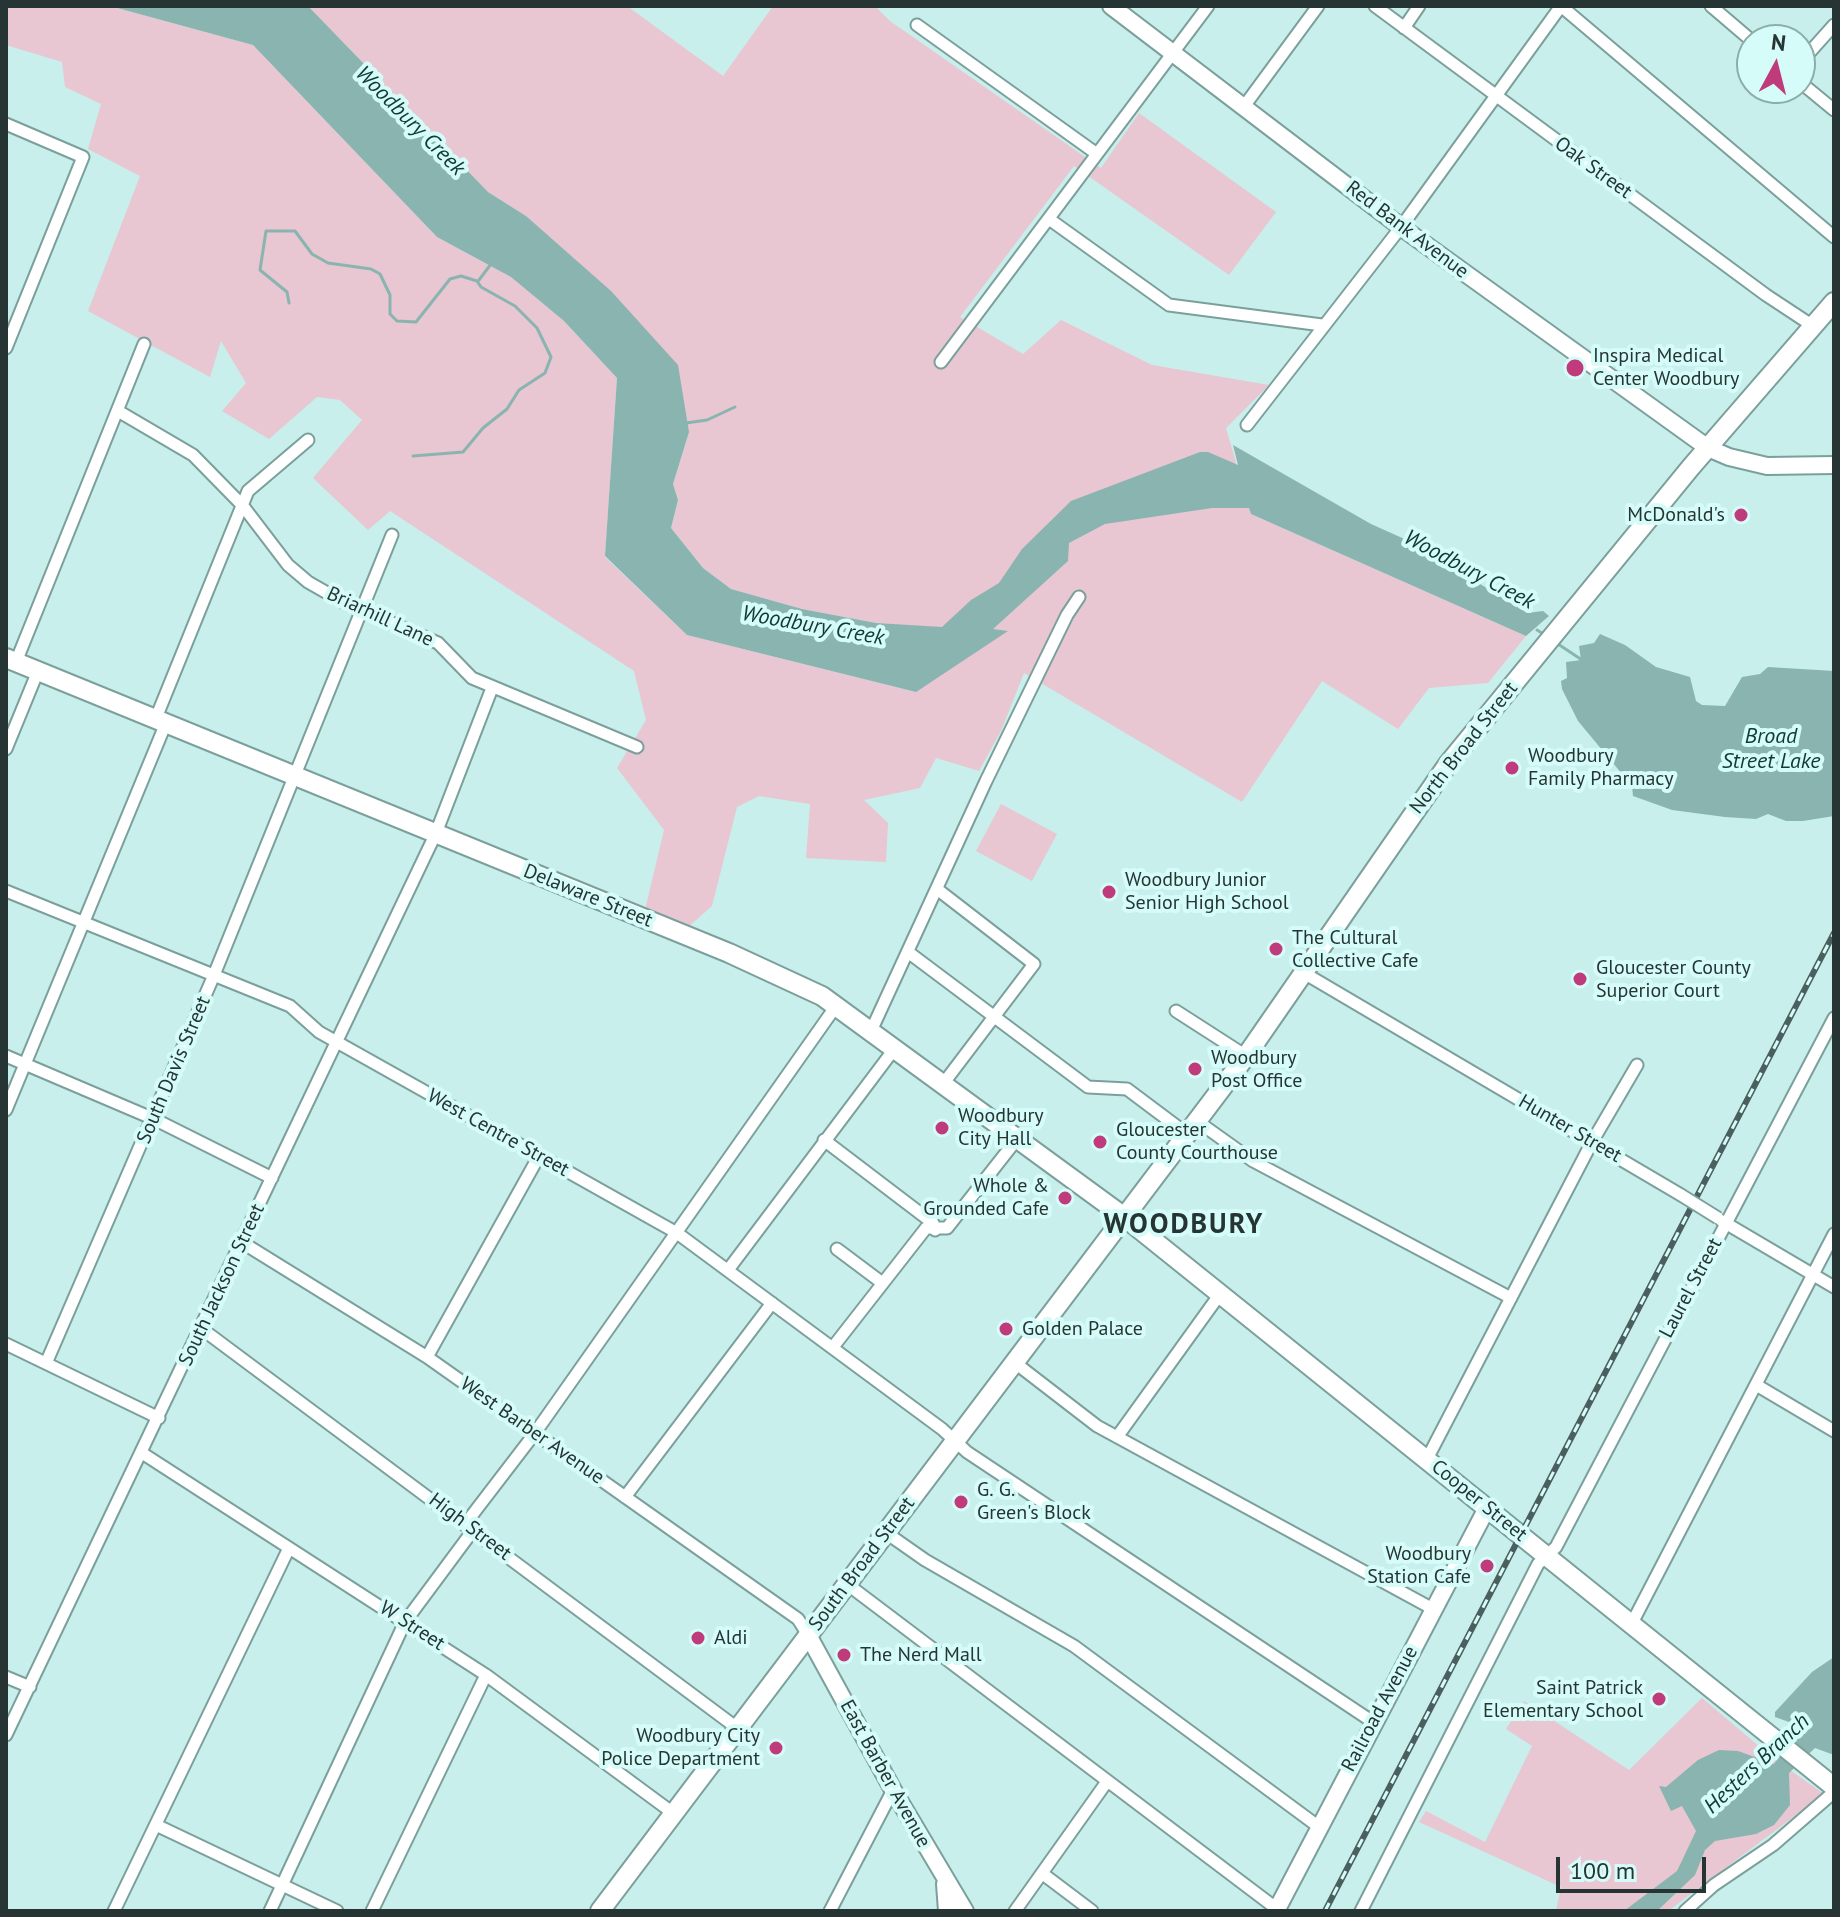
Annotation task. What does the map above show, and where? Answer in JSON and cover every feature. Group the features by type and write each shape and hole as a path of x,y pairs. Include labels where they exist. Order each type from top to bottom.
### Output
{"main road":[{"name":"North Broad Street","path":"1123,1216 1246,1056 1431,787 1708,448 1834,302"},
{"name":"Delaware Street","path":"11,660 797,982 895,1048 1123,1216"},
{"name":"Cooper Street","path":"1123,1216 1834,1789"},
{"name":"South Broad Street","path":"600,1911 1123,1216"}],"street":[{"name":"Red Bank Avenue","path":"1111,6 1245,105 1401,227 1708,448 1767,466 1834,465"},
{"path":"941,362 1208,6"},
{"path":"1245,105 1318,6"},
{"name":"Oak Street","path":"1375,6 1496,98 1813,326"},
{"path":"1404,28 1419,6"},
{"path":"1247,425 1401,227 1561,6 1834,237"},
{"path":"1711,6 1736,27"},
{"path":"917,25 1097,154"},
{"path":"1816,45 1834,25"},
{"path":"1816,95 1834,110"},
{"path":"6,124 83,157 6,348"},
{"path":"1049,219 1169,305 1322,325"},
{"path":"11,660 144,344"},
{"name":"Briarhill Lane","path":"118,411 193,455 243,506 288,565 308,582 362,611 438,643 472,678 637,747"},
{"path":"6,1110 83,921 248,491 308,440"},
{"name":"South Davis Street","path":"47,1361 154,1119 392,535"},
{"path":"871,1031 1067,615 1079,597"},
{"path":"6,749 38,671"},
{"name":"South Jackson Street","path":"6,1735 436,833 492,688"},
{"path":"937,889 1034,964 943,1084"},
{"name":"West Centre Street","path":"6,891 290,1006 338,1043 677,1233 833,1347 954,1441 1373,1722"},
{"path":"908,952 1088,1087 1127,1089 1253,1161 1511,1298"},
{"name":"Hunter Street","path":"1304,973 1834,1287"},
{"path":"270,1911 405,1622 836,1006"},
{"path":"1176,1011 1246,1056"},
{"name":"Laurel Street","path":"1361,1911 1538,1564 1556,1547 1722,1221 1834,1018"},
{"path":"728,1270 895,1048"},
{"path":"6,1056 154,1119 272,1178"},
{"path":"1427,1459 1592,1142 1637,1065"},
{"path":"833,1347 926,1228 947,1228 1017,1139"},
{"path":"824,1140 933,1223 935,1230"},
{"path":"427,1357 539,1156"},
{"path":"1631,1625 1758,1386 1834,1234"},
{"name":"West Barber Avenue","path":"243,1243 427,1357 798,1619 808,1635"},
{"path":"837,1249 881,1282"},
{"path":"1117,1437 1220,1294"},
{"path":"625,1497 772,1303"},
{"name":"High Street","path":"202,1329 737,1728"},
{"path":"6,1344 47,1361 159,1418"},
{"path":"1014,1362 1097,1426 1433,1609"},
{"path":"1758,1386 1834,1431"},
{"name":"W Street","path":"142,1453 486,1675 673,1813"},
{"name":"Railroad Avenue","path":"1276,1910 1487,1508"},
{"path":"885,1532 925,1560 1074,1646 1319,1827"},
{"path":"114,1911 289,1548"},
{"path":"847,1584 1276,1910"},
{"name":"East Barber Avenue","path":"808,1635 893,1790 965,1911"},
{"path":"372,1911 486,1675"},
{"path":"6,1677 30,1687"},
{"path":"1015,1911 1106,1783"},
{"path":"1685,1911 1714,1885 1773,1845 1834,1789"},
{"path":"830,1911 893,1790"},
{"path":"156,1825 337,1911"},
{"path":"1043,1874 1092,1911"},
{"path":"944,1879 947,1911"}],"shaded area":[{"path":"6,6 110,6 253,45 437,237 511,277 564,321 617,378 605,557 687,635 916,692 876,623 802,609 731,589 703,568 671,528 678,500 673,484 689,432 526,216 488,192 308,6 627,6 723,76 773,6 875,6 890,21 1101,168 1139,113 1276,212 1229,275 1074,166 960,317 1023,354 1061,320 1152,365 1269,385 1226,428 1251,514 1526,636 1488,683 1429,688 1398,729 1322,681 1242,802 1024,673 1001,731 979,771 936,758 920,788 864,800 888,823 886,862 806,858 810,804 759,796 737,807 712,906 688,927 645,910 664,830 617,768 646,720 634,671 390,511 368,530 313,478 362,420 340,400 317,397 269,439 222,411 246,383 221,341 210,377 88,311 140,176 88,149 101,104 65,87 62,62 6,45"},
{"path":"1001,804 1057,834 1032,881 976,851"},
{"path":"1702,1698 1773,1758 1824,1794 1668,1911 1556,1911 1561,1887 1419,1822 1426,1811 1485,1842 1532,1746 1506,1729 1524,1701 1629,1770"}],"water":[{"path":"110,6 308,6 488,192 526,216 611,291 678,365 689,432 673,484 678,500 671,528 703,568 731,589 802,609 876,623 942,627 971,600 999,583 1022,549 1071,501 1200,452 1208,452 1238,465 1233,445 1371,524 1449,559 1464,574 1527,613 1543,611 1549,616 1526,636 1251,514 1249,508 1212,508 1105,524 1069,543 1068,561 993,629 1008,631 916,692 687,635 605,556 617,378 564,321 511,277 437,237 253,45"},
{"name":"Broad Street Lake","path":"1600,634 1625,645 1656,667 1690,677 1696,701 1702,705 1725,706 1742,677 1760,674 1768,667 1834,671 1834,816 1803,821 1786,821 1768,814 1756,819 1725,817 1672,810 1633,796 1632,786 1578,721 1562,689 1561,681 1567,678 1566,662 1581,660 1579,646 1594,643"},
{"name":"Hesters Branch","path":"1834,1657 1834,1755 1815,1748 1789,1773 1790,1805 1774,1825 1756,1834 1715,1841 1705,1850 1695,1875 1657,1911 1624,1911 1677,1871 1696,1831 1682,1806 1671,1811 1659,1786 1666,1787 1698,1760 1719,1750 1738,1751 1774,1764 1798,1731 1789,1722 1775,1717 1775,1712 1812,1672"}],"waterway":[{"path":"289,303 287,292 260,270 266,231 295,231 312,254 328,263 371,269 380,274 390,295 390,314 397,321 416,322 450,279 461,276 477,281 481,287 515,306 537,328 551,357 545,373 519,390 507,409 483,428 463,452 413,456"},
{"path":"479,280 491,264"},
{"path":"686,423 707,420 735,407"},
{"name":"Woodbury Creek","path":"1537,630 1545,635"},
{"name":"Woodbury Creek","path":"1555,642 1585,662"}],"railway":[{"path":"1325,1911 1834,933"}],"place":[{"name":"Inspira Medical Center Woodbury","path":"1575,368"},
{"name":"McDonald's","path":"1741,515"},
{"name":"Woodbury Family Pharmacy","path":"1512,768"},
{"name":"Woodbury Junior Senior High School","path":"1109,892"},
{"name":"The Cultural Collective Cafe","path":"1276,949"},
{"name":"Gloucester County Superior Court","path":"1580,979"},
{"name":"Woodbury Post Office","path":"1195,1069"},
{"name":"Woodbury City Hall","path":"942,1128"},
{"name":"Gloucester County Courthouse","path":"1100,1142"},
{"name":"Whole & Grounded Cafe","path":"1065,1198"},
{"name":"Golden Palace","path":"1006,1329"},
{"name":"G. G. Green's Block","path":"961,1502"},
{"name":"Woodbury Station Cafe","path":"1487,1566"},
{"name":"Aldi","path":"698,1638"},
{"name":"The Nerd Mall","path":"844,1655"},
{"name":"Saint Patrick Elementary School","path":"1659,1699"},
{"name":"Woodbury City Police Department","path":"776,1748"}],"district":[{"name":"WOODBURY","path":"1184,1225"}]}
